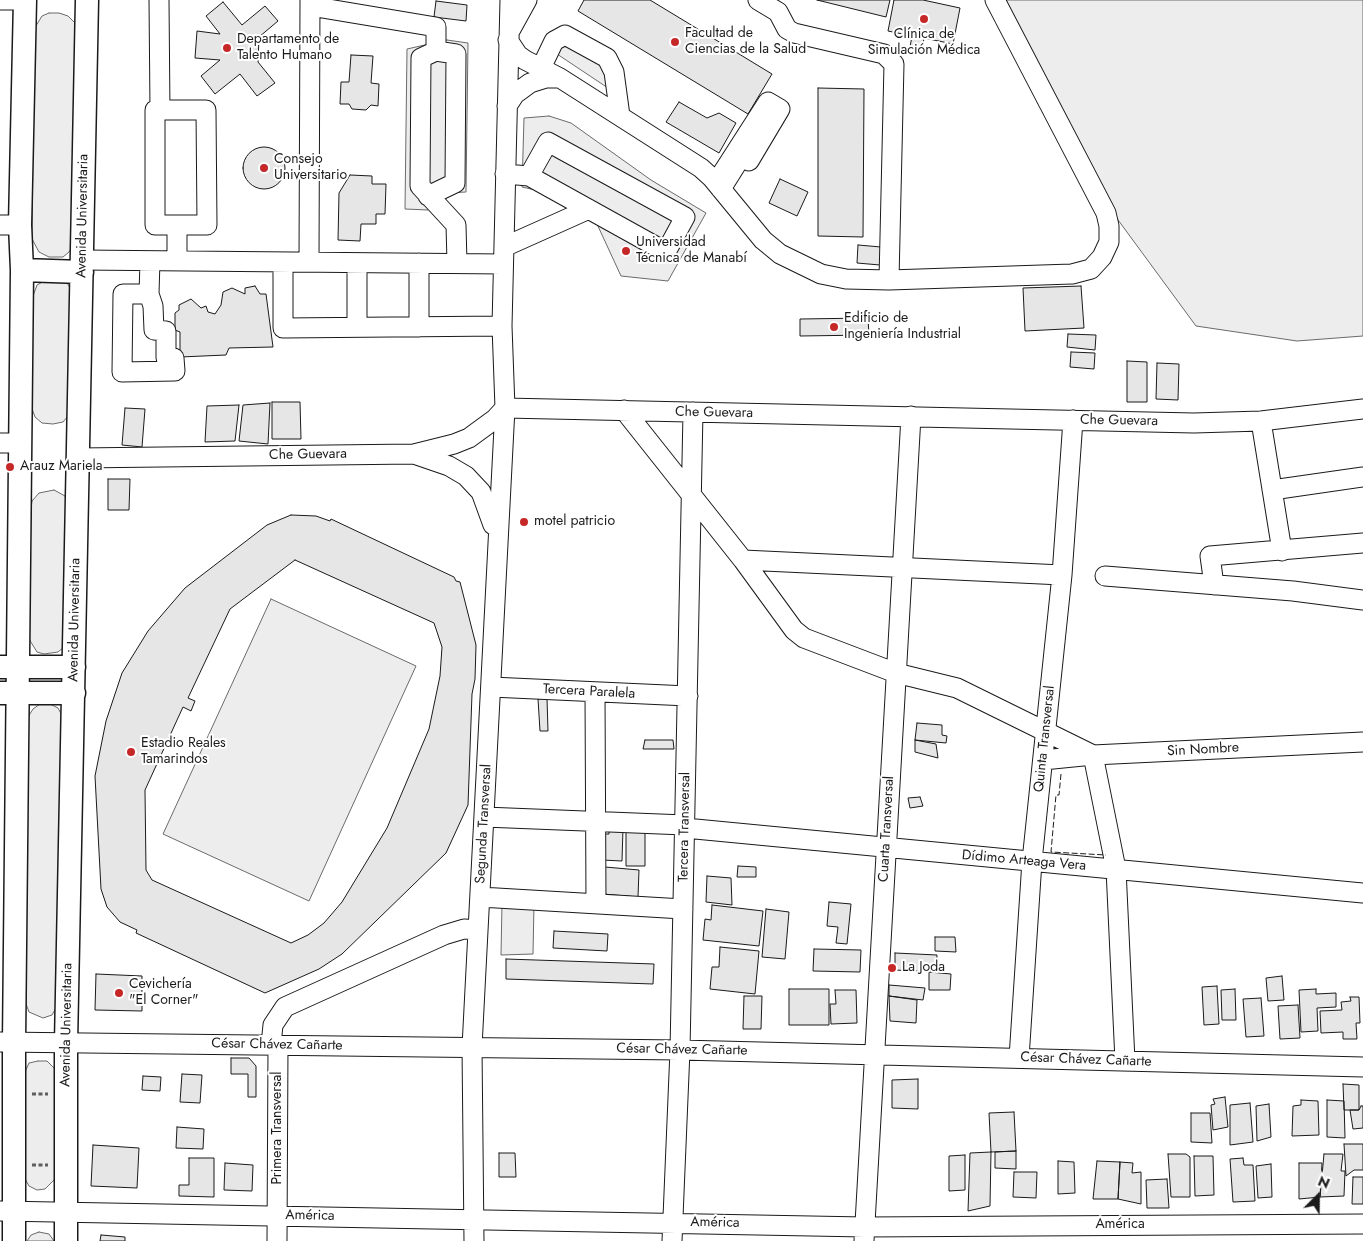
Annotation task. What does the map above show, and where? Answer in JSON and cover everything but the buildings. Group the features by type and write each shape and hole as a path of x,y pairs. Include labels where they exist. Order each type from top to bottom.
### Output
{"main road":[{"path":"14,1241 7,1210 14,1166 14,1094 7,1042 7,693 13,680 7,667 10,443 22,270 10,225 25,0"},
{"name":"Avenida Universitaria","path":"66,1241 66,1043 87,0"},
{"path":"22,270 82,266"},
{"path":"7,667 74,667"},
{"path":"7,693 74,693"}],"street":[{"path":"0,0 25,0"},
{"path":"159,0 160,111"},
{"path":"505,408 502,326 510,0"},
{"path":"508,36 527,0"},
{"path":"758,0 778,12 787,29 794,33 884,54 894,64 889,280"},
{"path":"508,36 518,55 560,78 701,168 764,240 780,254 821,274 846,279 889,280 1072,274 1091,269 1102,258 1109,242 1106,212 995,0"},
{"path":"309,262 310,3 436,27 436,51"},
{"path":"541,68 554,40 565,35 607,58 614,72 620,116"},
{"path":"428,196 455,183 456,54 436,51 421,58 420,186 428,196 456,226 457,263"},
{"path":"507,106 515,94 530,83 546,78 560,78"},
{"path":"155,110 206,110 207,225 177,225 155,226 155,110"},
{"path":"505,174 529,176 666,252 685,217 548,142 529,176"},
{"path":"82,266 150,261 457,263 503,255 589,209"},
{"path":"177,225 177,261"},
{"path":"149,294 123,294 122,372 175,371 174,358 166,358 166,331 154,330 153,306 149,294 150,261"},
{"path":"284,262 283,328 502,326"},
{"path":"357,262 357,327"},
{"path":"420,263 420,327"},
{"name":"Che Guevara","path":"78,458 414,454 454,444 469,438 495,419 505,408 1194,423 1261,421 1363,409"},
{"name":"Segunda Transversal","path":"474,1241 472,1047 505,408"},
{"path":"624,410 692,494 794,630 804,638 896,673 957,688 1046,734 1093,755 1116,869 1126,1061"},
{"name":"Tercera Transversal","path":"672,1232 680,1050 693,412"},
{"name":"Cuarta Transversal","path":"865,1234 911,416"},
{"name":"Quinta Transversal","path":"1019,1058 1032,862 1062,575 1073,420"},
{"path":"1261,421 1282,551"},
{"path":"414,454 448,466 466,476 481,492 488,506 497,540"},
{"path":"1272,490 1363,477"},
{"path":"1214,585 1210,556 1363,543"},
{"path":"743,560 902,569 1062,575"},
{"path":"1105,576 1293,590 1363,600"},
{"name":"Tercera Paralela","path":"491,687 688,696"},
{"path":"595,693 596,903"},
{"name":"Sin Nombre","path":"1043,760 1093,755 1363,742"},
{"name":"Dídimo Arteaga Vera","path":"484,817 685,826 1032,862 1363,893"},
{"path":"480,897 683,908"},
{"name":"Primera Transversal","path":"277,1241 273,1025 285,1007 444,935 464,929 478,930"},
{"name":"César Chávez Cañarte","path":"7,1042 680,1050 1363,1067"},
{"name":"América","path":"7,1210 474,1220 672,1232 865,1234 1363,1224"}],"path":[{"path":"14,1094 66,1094"},
{"path":"14,1166 66,1165"}],"shaded area":[{"path":"986,0 1363,0 1363,336 1297,341 1196,326 1085,175"},
{"path":"49,13 59,13 68,16 75,23 78,31 76,242 63,257 49,257 39,252 32,239 34,29 42,16"},
{"path":"447,40 468,43 466,192 446,193 428,210 405,209 407,49"},
{"path":"565,41 606,65 611,90 557,54"},
{"path":"549,116 571,123 651,180 706,213 668,281 621,276 597,224 540,191 522,187 524,118"},
{"path":"48,279 68,284 73,294 68,416 63,422 53,424 42,423 35,417 31,406 33,296 37,285"},
{"path":"54,490 65,496 68,502 64,647 58,652 44,654 37,652 29,639 31,508 32,501 39,493"},
{"path":"271,599 416,666 309,901 163,834"},
{"path":"40,704 50,704 58,708 64,719 57,1006 52,1015 43,1018 29,1012 26,1004 28,717 33,709"},
{"path":"502,903 534,904 533,954 501,955"},
{"path":"47,1061 55,1069 56,1178 45,1189 37,1190 29,1186 24,1177 25,1072 29,1063"},
{"path":"39,1232 49,1234 54,1241 27,1241 31,1235"}],"fence":[{"path":"1061,774 1059,795 1056,795 1051,852 1106,855"}],"place":[{"name":"Clínica de Simulación Médica","path":"924,19"},
{"name":"Facultad de Ciencias de la Salud","path":"675,42"},
{"name":"Departamento de Talento Humano","path":"227,48"},
{"name":"Consejo Universitario","path":"264,168"},
{"name":"Universidad Técnica de Manabí","path":"626,251"},
{"name":"Edificio de Ingeniería Industrial","path":"834,327"},
{"name":"Arauz Mariela","path":"10,467"},
{"name":"motel patricio","path":"524,522"},
{"name":"Estadio Reales Tamarindos","path":"131,752"},
{"name":"La Joda","path":"892,968"},
{"name":"Cevichería \"El Corner\"","path":"119,993"}]}
